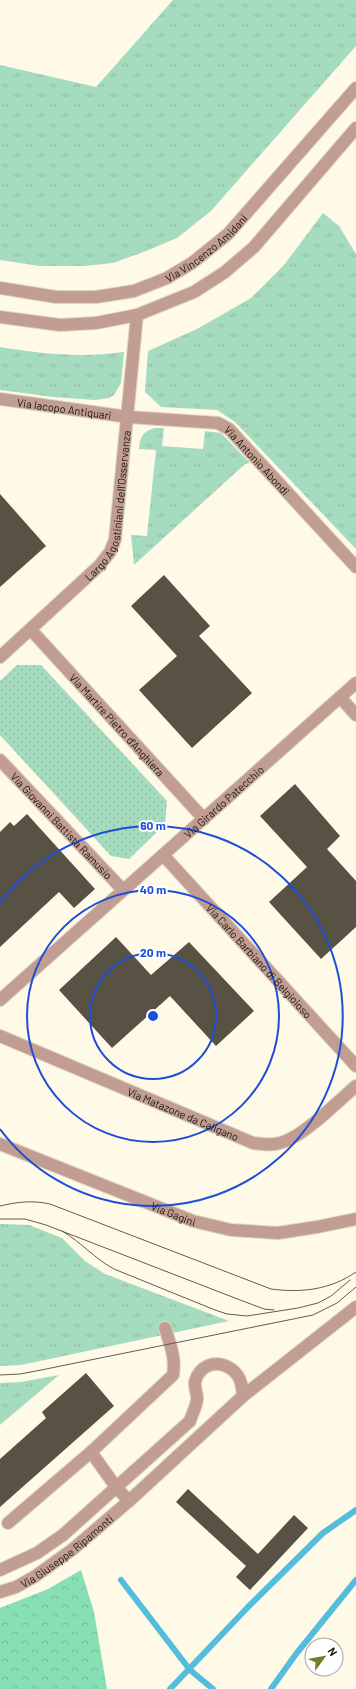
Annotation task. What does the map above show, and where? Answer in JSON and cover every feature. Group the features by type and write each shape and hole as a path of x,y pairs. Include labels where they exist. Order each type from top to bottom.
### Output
{"street":[{"name":"Via Vincenzo Amidani","path":"0,288 56,297 96,297 134,291 167,278 192,263 228,234 356,88"},
{"path":"0,317 60,325 96,323 137,315 176,301 194,292 214,280 240,260 254,246 356,128"},
{"name":"Largo Agostiniani dell'Osservanza","path":"0,657 99,566 110,552 115,540 137,315"},
{"name":"Via Iacopo Antiquari","path":"0,399 128,417"},
{"name":"Via Antonio Abondi","path":"128,417 212,421 229,429 356,567"},
{"name":"Via Martire Pietro d'Anghiera","path":"31,630 204,819"},
{"name":"Via Girardo Patecchio","path":"0,1000 356,683"},
{"path":"340,697 356,715"},
{"name":"Via Giovanni Battista Ramusio","path":"0,760 123,890"},
{"name":"Via Carlo Barbiano di Belgioioso","path":"163,855 356,1066"},
{"name":"Via Matazone da Caligano","path":"0,1036 253,1143 269,1145 296,1137 356,1086"},
{"name":"Via Gagini","path":"0,1144 193,1221 231,1230 278,1232 317,1227 356,1219"},
{"name":"Via Giuseppe Ripamonti","path":"0,1592 16,1587 53,1564 129,1501 243,1396 356,1307"},
{"path":"8,1523 91,1452 173,1375 175,1365 174,1356 165,1328"},
{"name":"Via Giuseppe Ripamonti","path":"0,1570 37,1553 63,1536 190,1421 197,1400 195,1383 200,1371 210,1364 222,1364 234,1370 242,1383 243,1396"},
{"path":"91,1452 116,1487 129,1501"}],"green space":[{"path":"173,0 356,0 356,46 211,211 177,238 113,263 84,266 40,266 0,260 0,65 96,87"},
{"path":"323,213 339,226 356,254 356,549 235,422 217,410 161,407 145,392 148,351 197,329 251,298 284,265"},
{"path":"0,347 32,352 77,355 124,352 121,383 114,395 109,398 95,400 53,397 0,390"},
{"path":"155,428 164,428 162,446 203,449 205,431 221,433 250,463 245,464 134,565 131,535 147,536 156,450 139,449 139,445 143,435"},
{"path":"17,665 41,665 167,801 165,824 129,859 111,856 0,735 0,681"},
{"path":"0,1224 29,1225 62,1238 85,1261 105,1274 229,1321 21,1365 0,1366"},
{"path":"59,1375 0,1425 0,1383 21,1382"},
{"path":"81,1570 94,1612 107,1689 0,1689 0,1608 48,1589"}],"building":[{"path":"0,494 46,546 0,587"},
{"path":"164,575 210,626 199,636 252,693 192,748 139,690 177,656 131,606"},
{"path":"295,784 340,836 327,849 356,881 356,927 321,959 269,902 307,867 260,816"},
{"path":"27,814 95,889 74,908 59,892 0,947 0,832 10,822 14,826"},
{"path":"116,937 151,975 189,942 254,1011 216,1046 170,996 112,1048 59,990"},
{"path":"86,1373 114,1406 0,1507 0,1459 46,1418 42,1412"},
{"path":"188,1489 258,1554 294,1515 308,1528 250,1590 236,1577 246,1566 176,1502"}],"waterway":[{"path":"170,1689 248,1607 323,1533 356,1510"},
{"path":"121,1580 190,1670 213,1689"},
{"path":"271,1689 296,1654 356,1580"}],"tram line":[{"path":"0,1206 25,1202 50,1204 271,1289 293,1291 315,1289 336,1283 356,1272"},
{"path":"0,1219 25,1219 46,1225 264,1309 274,1310"},
{"path":"62,1231 114,1269 227,1314 247,1316 298,1308 318,1303 331,1296 350,1280"},
{"path":"0,1375 20,1374 36,1371 313,1315 337,1303 356,1287"}]}
